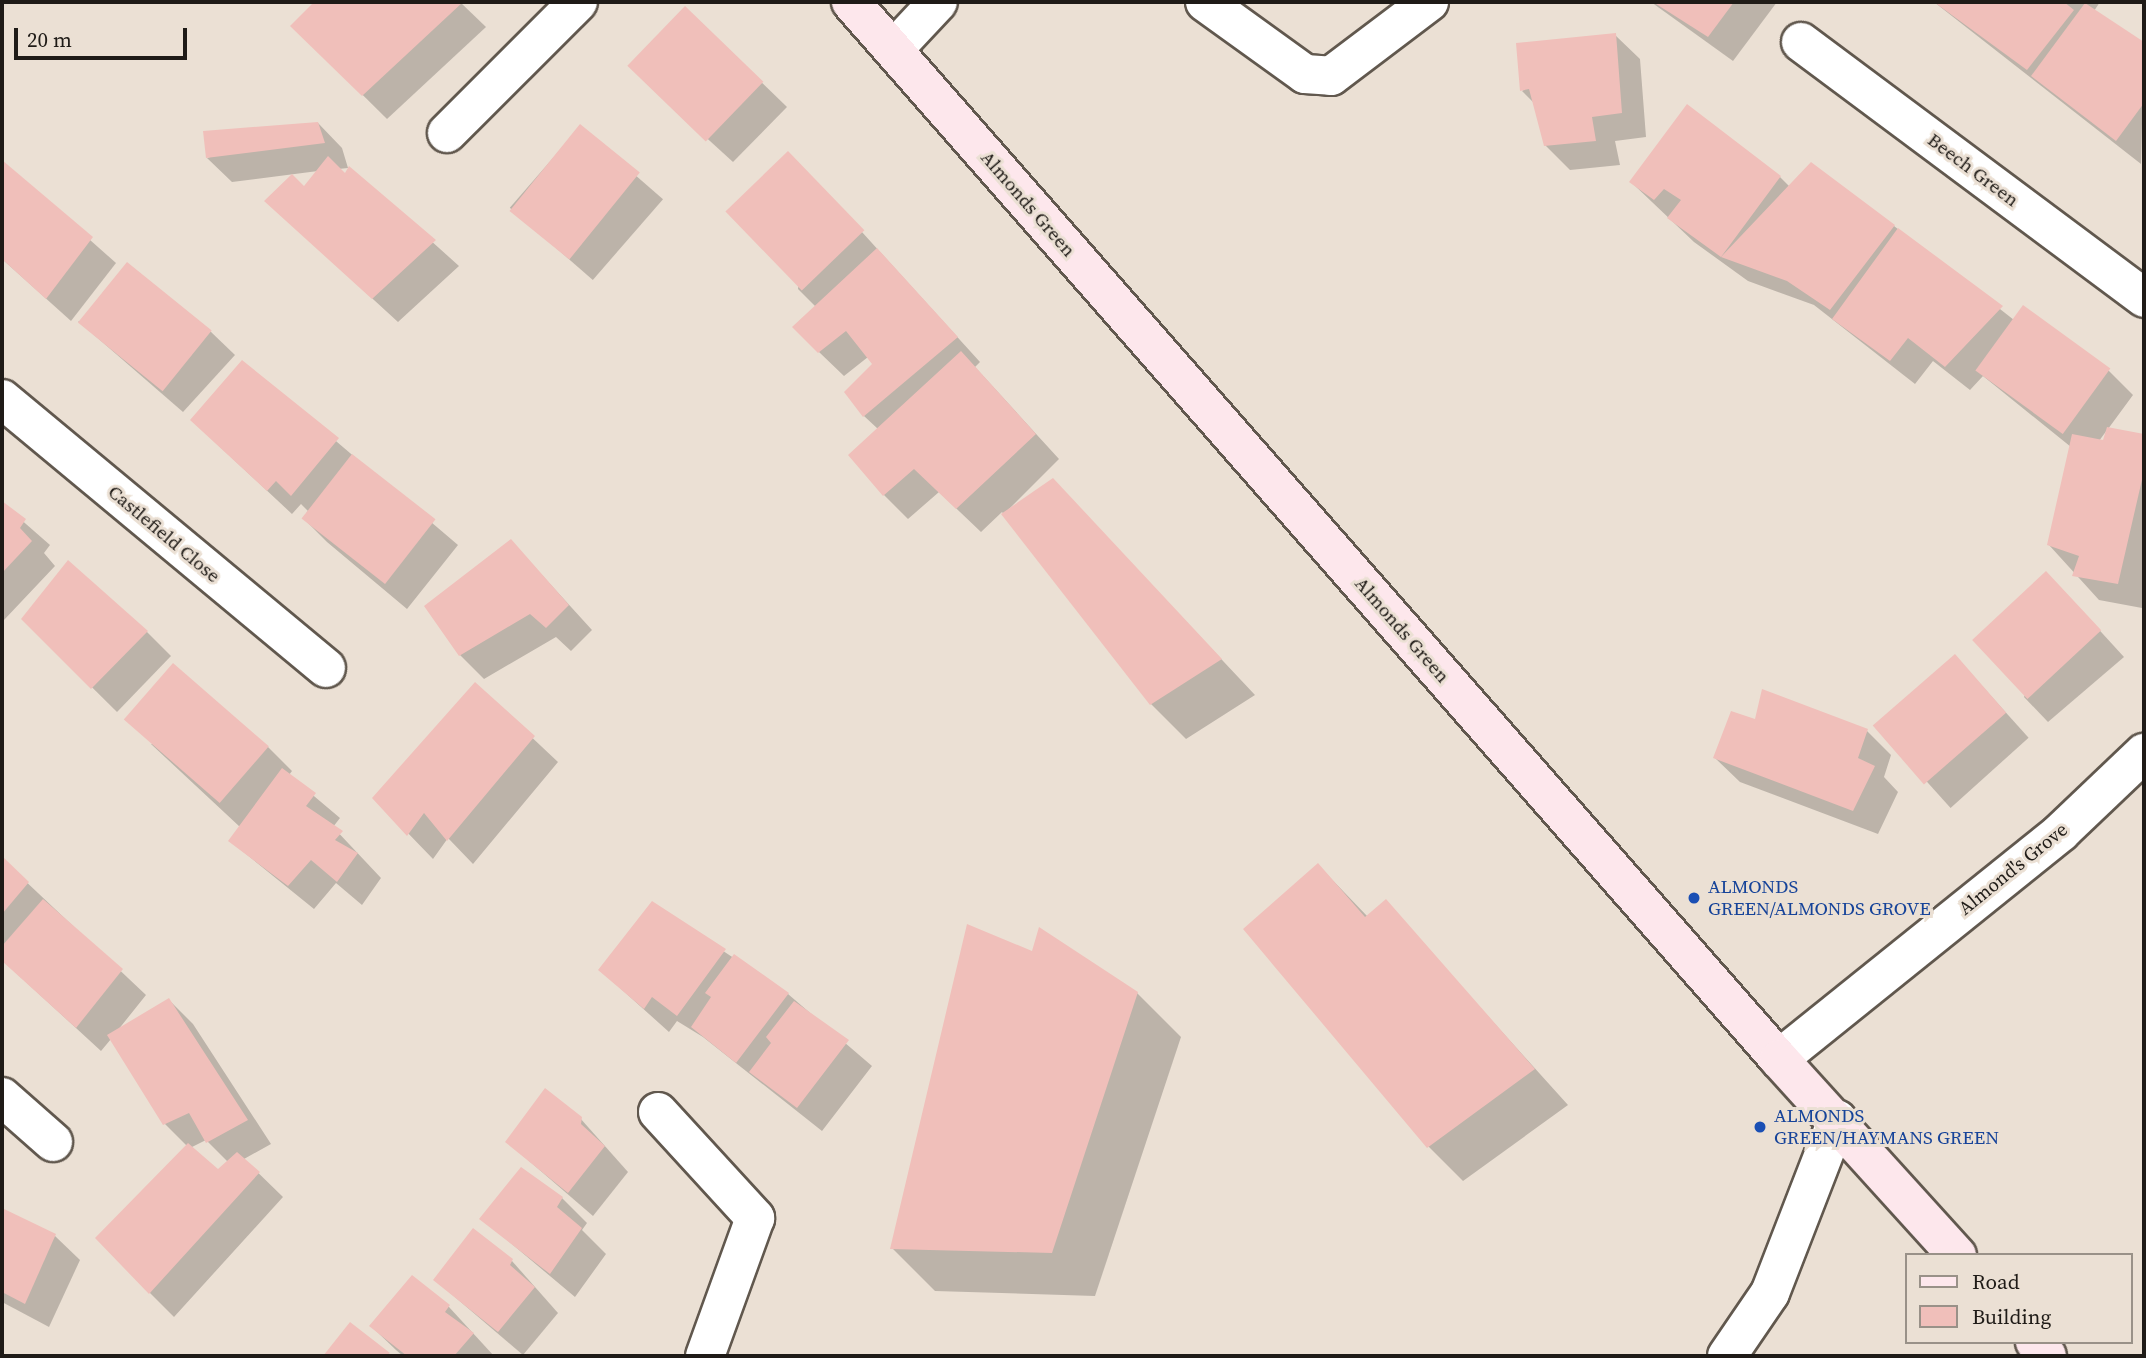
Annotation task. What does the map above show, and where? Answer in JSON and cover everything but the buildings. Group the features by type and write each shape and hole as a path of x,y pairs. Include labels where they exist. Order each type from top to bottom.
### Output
{"street":[{"path":"447,133 578,2"},
{"name":"Almonds Green","path":"851,2 1779,1059 1838,1120 1955,1253"},
{"path":"894,49 938,2"},
{"path":"1205,2 1306,74 1331,76 1429,2"},
{"name":"Beech Green","path":"1801,42 2144,298"},
{"name":"Castlefield Close","path":"2,399 326,668"},
{"name":"Almond's Grove","path":"1779,1059 2061,832 2144,753"},
{"path":"2,1097 53,1142"},
{"path":"658,1112 755,1218 705,1356"},
{"path":"1727,1356 1770,1293 1838,1120"}],"place":[{"name":"ALMONDS GREEN/ALMONDS GROVE","path":"1694,898"},
{"name":"ALMONDS GREEN/HAYMANS GREEN","path":"1760,1127"}]}
